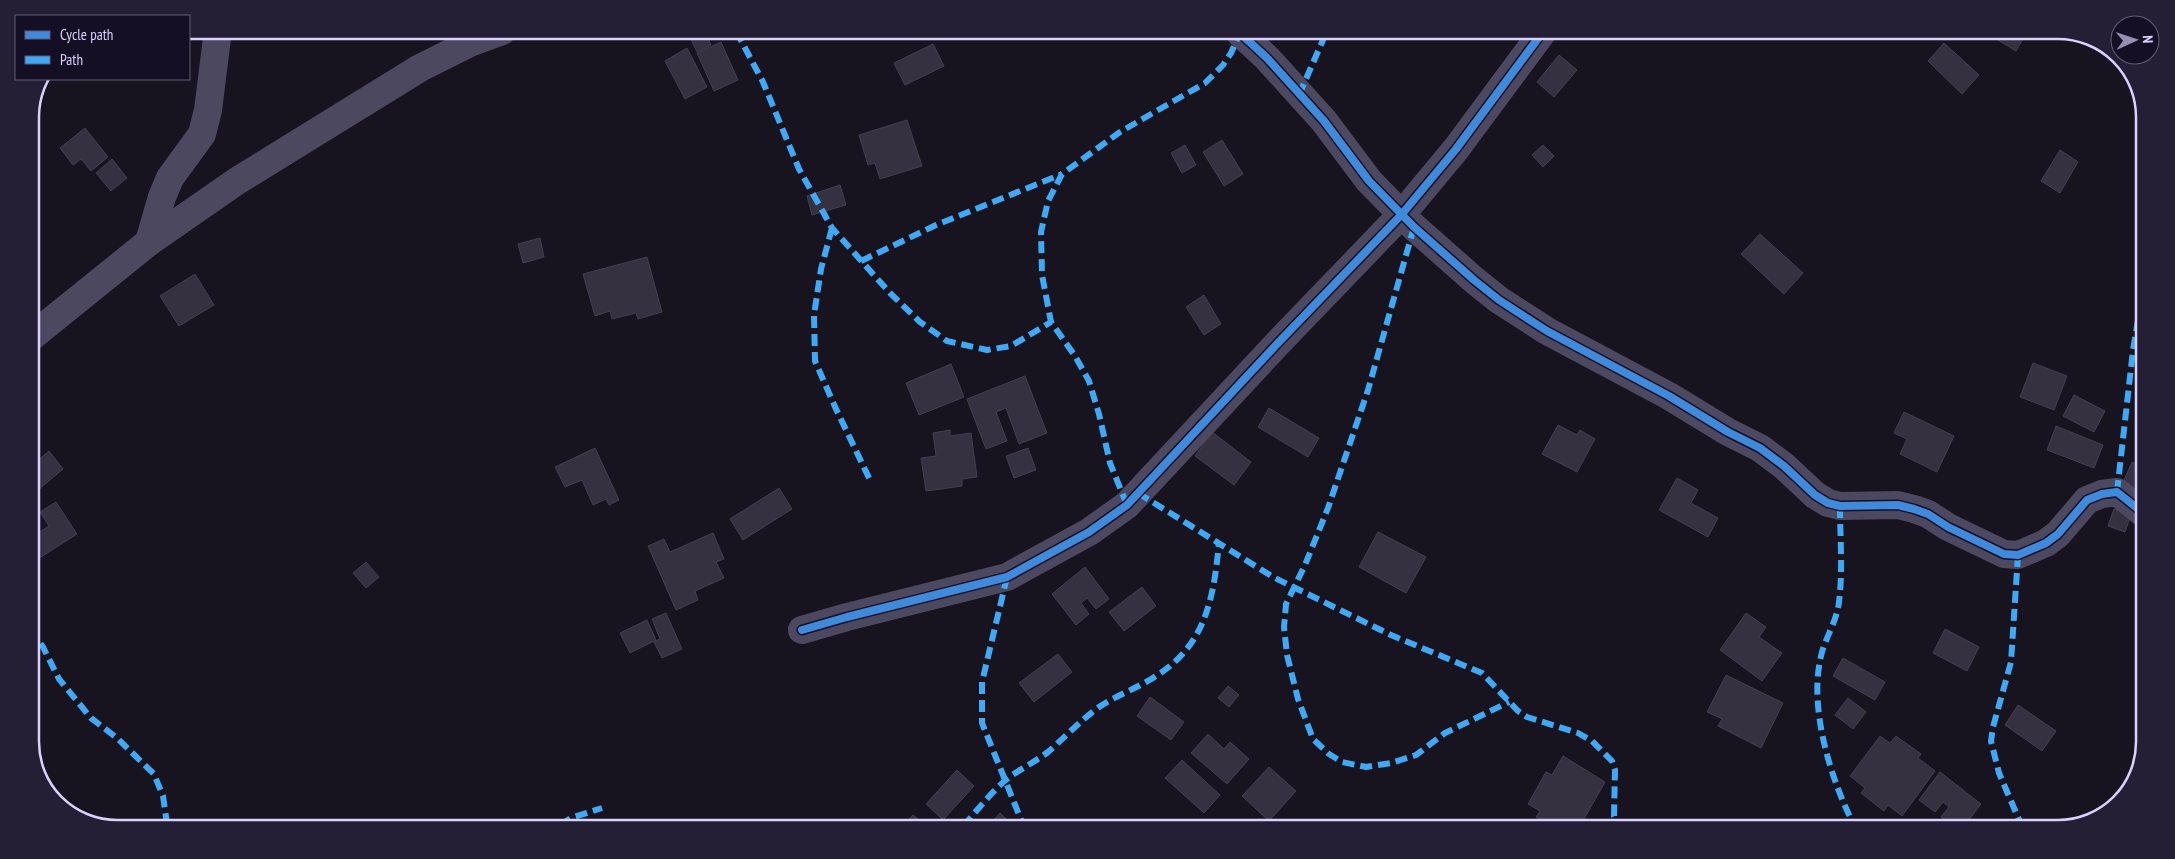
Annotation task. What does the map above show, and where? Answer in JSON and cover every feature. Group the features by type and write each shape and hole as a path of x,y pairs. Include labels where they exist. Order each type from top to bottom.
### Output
{"street":[{"path":"149,242 162,197 170,178 202,134 208,110 217,39"},
{"path":"39,331 149,242 237,182 420,68 480,39"},
{"path":"1246,39 1267,58 1324,121 1369,181 1414,227 1499,300 1547,331 1669,396 1728,432 1760,448 1828,503 1840,506 1898,505 1914,509 1928,514 1948,527 2004,554 2018,554 2046,543 2058,534 2087,500 2095,496 2117,492 2136,507"},
{"path":"802,630 1007,577 1089,532 1127,506 1277,344 1402,214 1456,149 1538,39"}],"building":[{"path":"691,39 708,39 711,45 697,52"},
{"path":"1996,39 2023,39 2016,51"},
{"path":"721,42 738,80 714,91 697,53"},
{"path":"1944,43 1979,75 1962,94 1928,61"},
{"path":"933,44 944,66 905,85 894,63"},
{"path":"687,48 707,87 685,99 665,61"},
{"path":"1559,55 1577,70 1554,97 1537,82"},
{"path":"907,120 922,166 880,179 875,163 868,165 859,135"},
{"path":"85,128 108,157 91,171 81,159 73,165 60,148"},
{"path":"1222,140 1243,174 1224,186 1203,152"},
{"path":"1185,145 1196,165 1182,173 1171,153"},
{"path":"1543,145 1554,156 1543,167 1532,155"},
{"path":"2060,150 2078,162 2060,193 2041,181"},
{"path":"112,159 127,178 111,191 96,173"},
{"path":"840,185 846,205 812,215 807,196"},
{"path":"1760,234 1803,273 1784,294 1741,254"},
{"path":"540,238 544,257 523,263 518,244"},
{"path":"647,257 662,312 638,319 636,313 612,319 610,311 595,316 583,274"},
{"path":"195,274 214,305 179,326 160,296"},
{"path":"1204,295 1221,324 1204,335 1186,307"},
{"path":"2033,363 2067,376 2054,410 2020,397"},
{"path":"951,364 964,397 919,415 906,383"},
{"path":"1025,376 1047,433 1019,444 1006,408 996,412 1007,441 986,449 967,399"},
{"path":"2074,395 2105,411 2094,432 2063,416"},
{"path":"1269,408 1319,438 1308,457 1258,427"},
{"path":"1904,412 1954,436 1937,472 1900,454 1907,439 1894,433"},
{"path":"1558,425 1577,435 1580,430 1595,439 1577,472 1542,454"},
{"path":"2056,426 2103,445 2094,468 2047,450"},
{"path":"950,430 950,436 971,433 977,477 962,479 962,486 926,491 921,458 936,456 933,433"},
{"path":"1212,432 1251,462 1234,485 1195,456"},
{"path":"595,448 619,500 609,505 606,499 593,505 582,480 565,487 555,467"},
{"path":"1028,448 1036,470 1014,478 1006,456"},
{"path":"49,451 63,469 39,489 39,459"},
{"path":"2132,462 2136,464 2136,493 2121,487"},
{"path":"1677,478 1698,490 1691,503 1718,518 1708,537 1659,510"},
{"path":"779,488 792,509 743,540 730,519"},
{"path":"56,502 77,534 39,558 39,532 49,526 40,512"},
{"path":"2114,509 2131,515 2125,532 2108,526"},
{"path":"1378,532 1426,557 1406,593 1359,567"},
{"path":"713,533 724,559 716,562 724,578 695,591 698,600 676,610 648,546 664,539 670,552"},
{"path":"366,562 379,577 366,588 353,573"},
{"path":"1085,567 1109,599 1096,609 1087,598 1081,603 1089,614 1076,625 1052,594"},
{"path":"1142,587 1156,606 1124,631 1109,612"},
{"path":"666,613 682,649 662,658 654,642 660,639 652,619"},
{"path":"1746,613 1766,627 1759,637 1782,653 1762,681 1720,650"},
{"path":"647,620 656,640 630,653 620,633"},
{"path":"1945,629 1979,647 1967,671 1933,653"},
{"path":"1058,654 1072,672 1034,702 1019,683"},
{"path":"1843,658 1885,682 1875,700 1833,676"},
{"path":"1726,675 1783,703 1761,748 1718,726 1722,719 1707,712"},
{"path":"1228,686 1239,695 1229,707 1218,698"},
{"path":"1150,697 1184,722 1171,740 1137,716"},
{"path":"1848,698 1866,712 1853,729 1835,715"},
{"path":"2018,705 2056,731 2042,751 2005,725"},
{"path":"1208,734 1224,749 1230,742 1249,759 1227,784 1191,753"},
{"path":"1880,736 1890,743 1896,736 1921,754 1918,758 1935,771 1902,816 1888,805 1884,811 1861,793 1865,788 1850,776"},
{"path":"1563,756 1605,782 1584,820 1541,820 1536,817 1540,811 1528,804 1546,772 1552,775"},
{"path":"1182,760 1220,795 1204,813 1165,778"},
{"path":"1269,767 1296,791 1270,820 1242,796"},
{"path":"957,770 974,786 943,820 926,804"},
{"path":"1940,772 1981,804 1969,820 1945,820 1941,817 1949,807 1943,802 1935,812 1919,800"},
{"path":"1000,813 1008,820 994,820"},
{"path":"913,815 919,820 908,820"}],"marked path":[{"path":"740,39 763,82 799,169 832,228 890,293 920,322 947,341 987,350 1011,346 1051,322"},
{"path":"1127,505 1110,463 1099,414 1089,381 1075,356 1051,322 1042,275 1041,232 1048,201 1062,174 1120,132 1205,83 1223,65 1237,39"},
{"path":"1299,95 1323,39"},
{"path":"861,261 936,225 1062,174"},
{"path":"1414,227 1368,390 1328,508 1305,565 1286,604 1284,627 1287,655 1298,699 1313,739 1329,754 1342,762 1366,767 1391,763 1416,755 1445,733 1509,702"},
{"path":"832,228 821,269 814,315 815,361 871,482"},
{"path":"2117,492 2136,332"},
{"path":"1138,493 1273,577 1391,635 1482,673 1518,711 1527,717 1578,733 1592,741 1612,761 1615,770 1614,816 1616,820"},
{"path":"1840,506 1841,566 1839,602 1822,652 1818,673 1817,696 1824,743 1830,766 1852,820"},
{"path":"968,820 1001,784 1048,752 1099,707 1156,676 1173,664 1186,650 1197,634 1210,600 1219,542"},
{"path":"2018,555 2011,662 1991,741 1999,773 2019,820"},
{"path":"1007,577 982,682 982,723 1021,820"},
{"path":"39,641 59,679 91,718 117,738 154,774 163,796 166,820"},
{"path":"568,820 602,808"}],"cycle path":[{"path":"1246,39 1267,58 1324,121 1369,181 1414,227 1499,300 1547,331 1669,396 1728,432 1760,448 1784,466 1815,495 1828,503 1840,506 1898,505 1914,509 1928,514 1948,527 2004,554 2018,555 2046,543 2058,534 2087,500 2102,494 2117,492 2136,507"},
{"path":"802,630 1007,577 1089,532 1127,505 1277,344 1402,214 1456,149 1538,39"}]}
